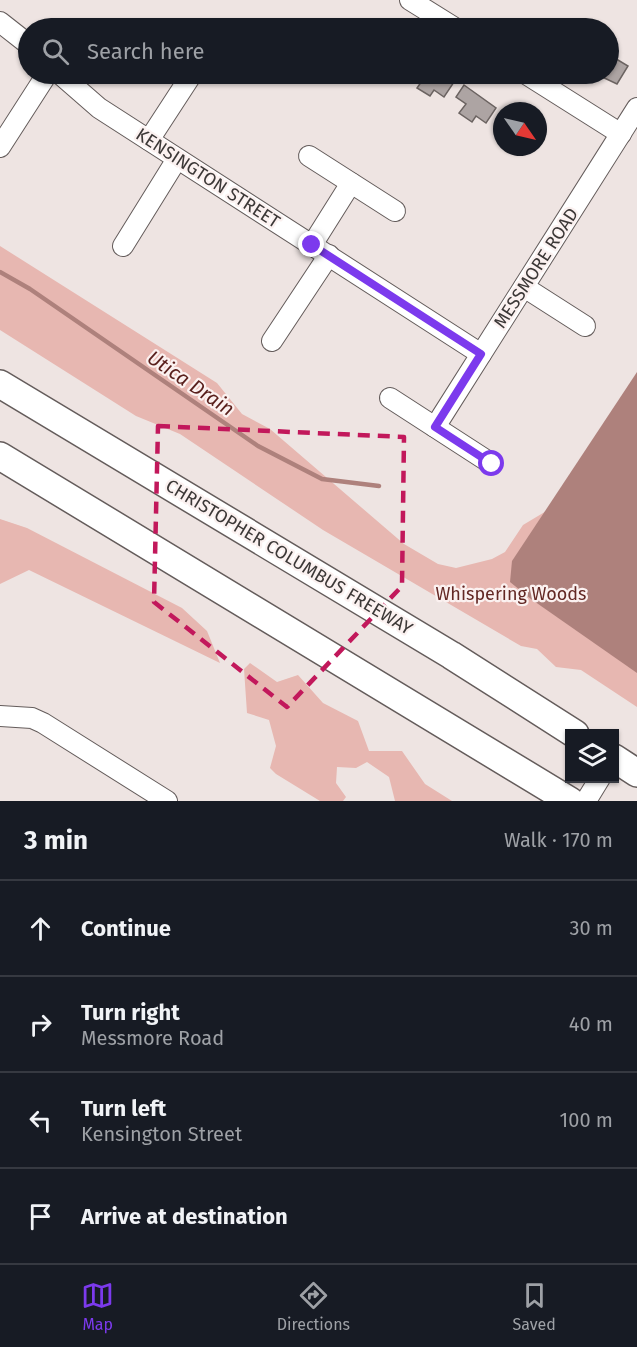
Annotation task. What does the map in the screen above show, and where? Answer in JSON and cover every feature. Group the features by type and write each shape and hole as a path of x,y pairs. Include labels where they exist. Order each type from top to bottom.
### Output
{"highway":[{"name":"CHRISTOPHER COLUMBUS FREEWAY","path":"0,384 451,655 567,729"},
{"path":"0,456 570,801"},
{"path":"619,761 637,772"}],"street":[{"path":"410,0 439,18"},
{"path":"0,22 18,36"},
{"path":"0,147 41,84"},
{"name":"KENSINGTON STREET","path":"71,84 99,108 481,354"},
{"path":"148,140 185,84"},
{"path":"542,84 621,134"},
{"name":"MESSMORE ROAD","path":"435,427 637,108"},
{"path":"309,156 395,211"},
{"path":"123,246 177,159"},
{"path":"272,341 320,250 351,183"},
{"path":"524,286 585,326"},
{"path":"390,398 492,464"},
{"path":"0,716 32,718 43,723 142,795 167,801"},
{"path":"586,801 597,783"}],"highlighted area":[{"path":"158,426 404,437 402,586 287,707 154,602"}],"green space":[{"name":"Whispering Woods","path":"0,246 217,383 242,414 270,429 404,544 438,564 456,568 492,559 505,552 523,525 548,510 637,656 637,707 581,670 556,667 537,649 521,646 323,530 180,434 136,416 0,330"},
{"path":"0,519 27,528 182,608 207,631 220,663 29,570 0,584"},
{"path":"250,663 277,682 298,675 323,703 358,721 369,751 402,751 425,784 452,801 395,801 389,777 367,762 356,768 337,767 336,783 346,797 343,801 320,801 276,774 270,768 276,746 269,720 247,713 244,669"}],"shaded area":[{"path":"637,372 637,673 510,582 512,561"}],"building":[{"path":"619,61 628,66 619,81"},
{"path":"420,84 453,84 444,97 434,90 430,96 417,88"},
{"path":"464,85 493,106 493,112 486,123 476,116 472,122 459,113 466,104 456,97"}],"waterway":[{"name":"Utica Drain","path":"0,272 30,289 258,446 322,479 379,486"}],"route":[{"path":"312,245 481,354 435,427 492,464"}]}
